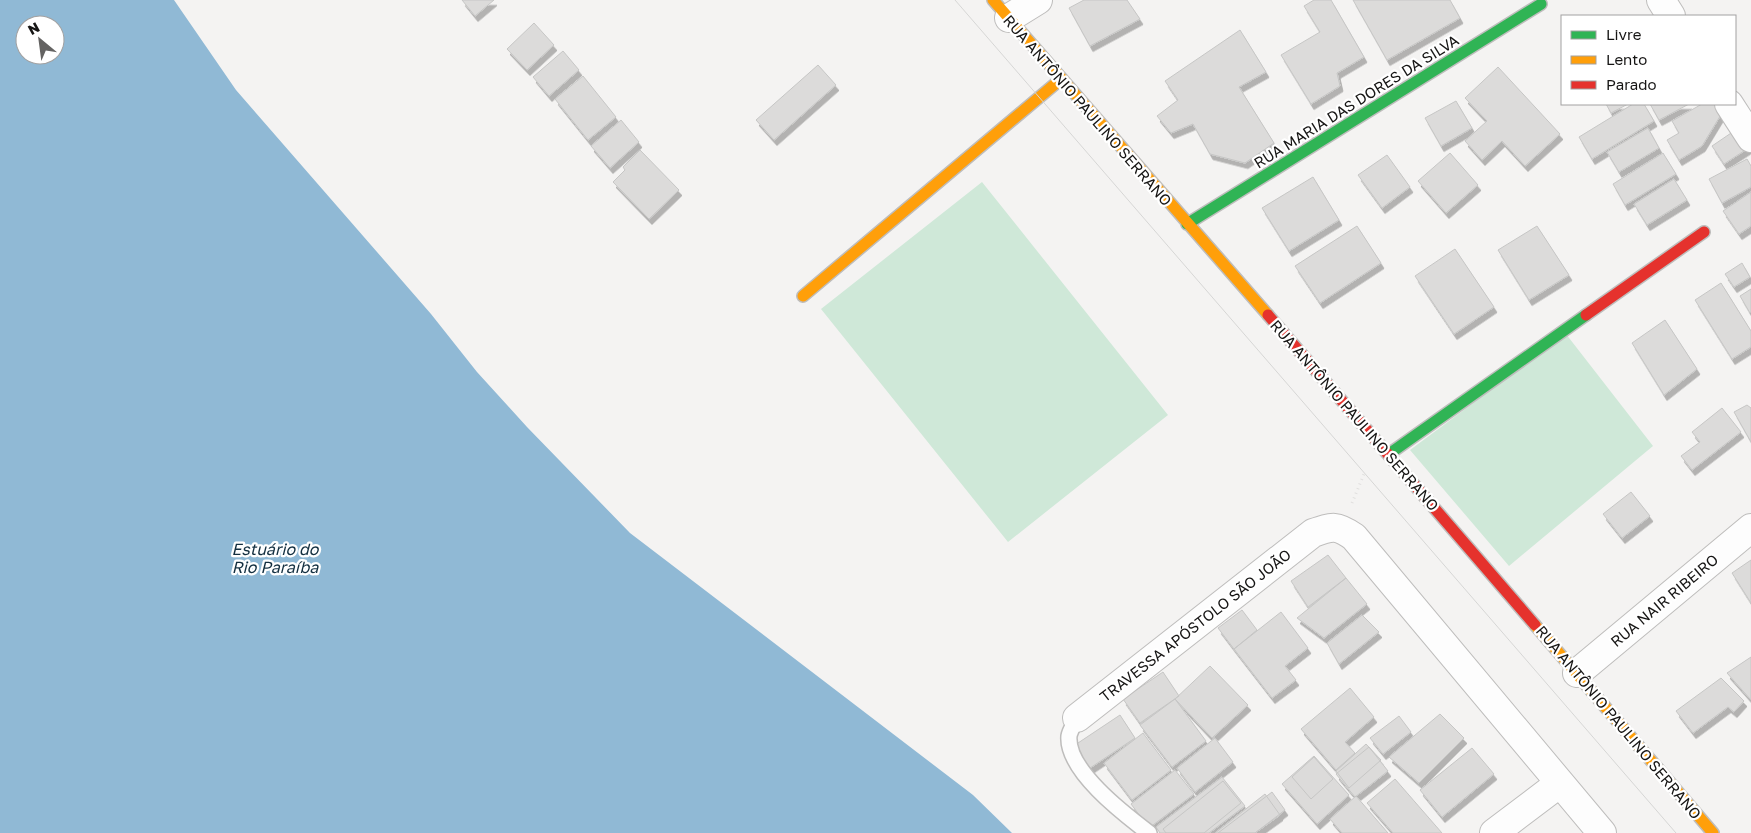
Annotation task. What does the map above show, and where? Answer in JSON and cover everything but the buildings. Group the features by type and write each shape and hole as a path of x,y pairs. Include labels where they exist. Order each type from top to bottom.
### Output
{"street":[{"path":"1001,9 1038,0"},
{"path":"1661,0 1670,15"},
{"name":"RUA MARIA DAS DORES DA SILVA","path":"1187,224 1541,4"},
{"name":"RUA ANTÔNIO PAULINO SERRANO","path":"1001,9 1389,454 1713,833"},
{"path":"803,296 1061,79"},
{"path":"1729,105 1751,138"},
{"path":"1389,454 1704,232"},
{"name":"TRAVESSA APÓSTOLO SÃO JOÃO","path":"1077,718 1313,533 1332,526 1342,529"},
{"name":"RUA NAIR RIBEIRO","path":"1577,673 1751,528"},
{"path":"1342,529 1354,537 1602,833"},
{"path":"1494,833 1560,783"}],"lane":[{"path":"1077,718 1069,735 1071,752 1083,772 1118,810 1149,833"}],"path":[{"path":"1342,529 1364,474 1389,454"}],"green space":[{"path":"982,182 1168,415 1008,542 821,309"},
{"path":"1566,334 1653,446 1509,566 1410,450"}],"water":[{"name":"Estuário do Rio Paraíba","path":"0,0 174,0 236,90 431,314 477,372 527,427 630,533 973,795 1012,833 0,833"}],"tram line":[{"path":"955,0 1676,833"}],"traffic: fast":[{"path":"1187,224 1541,4"},
{"path":"1389,454 1586,315"}],"traffic: slow":[{"path":"993,0 1268,315"},
{"path":"803,296 1061,79"},
{"path":"1535,625 1713,833"}],"traffic: jam":[{"path":"1586,315 1704,232"},
{"path":"1268,315 1535,625"}]}
